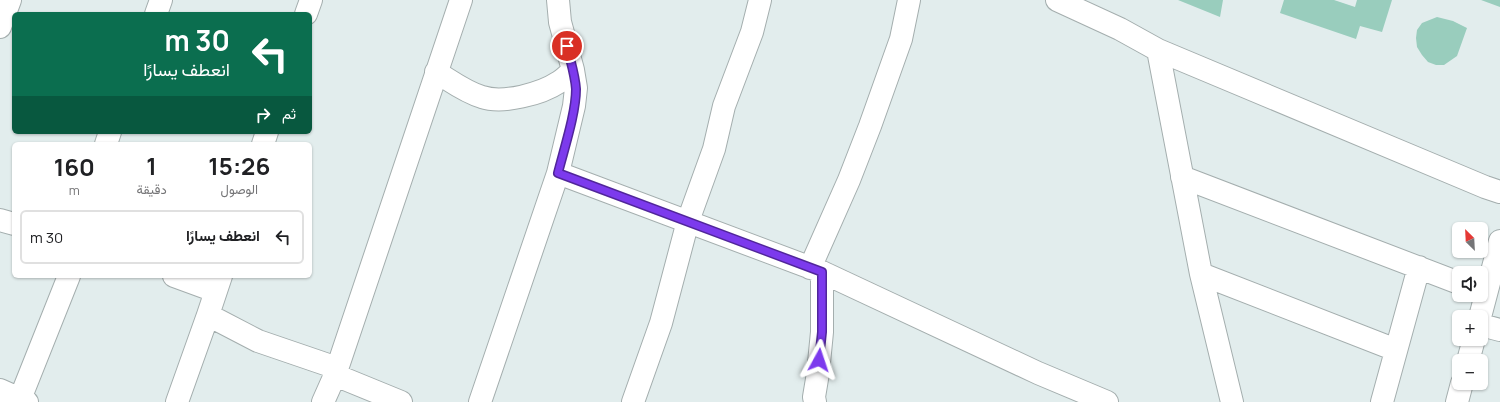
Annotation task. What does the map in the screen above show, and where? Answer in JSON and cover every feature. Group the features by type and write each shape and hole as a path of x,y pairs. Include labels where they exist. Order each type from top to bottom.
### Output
{"street":[{"path":"0,27 10,0"},
{"path":"157,12 162,0"},
{"path":"307,12 311,0"},
{"path":"324,402 336,372 461,0"},
{"path":"480,402 558,173 574,106 576,88 573,70 560,22 558,0"},
{"path":"633,402 661,323 688,221 714,149 724,106 752,32 760,0"},
{"path":"815,402 814,397 822,332 816,270 901,39 909,0"},
{"path":"1057,0 1120,29 1158,50 1500,192"},
{"path":"1158,50 1201,274 1232,402"},
{"path":"436,72 464,89 483,98 504,99 533,94 559,82 573,70"},
{"path":"558,173 816,270 1031,370 1064,393 1107,402"},
{"path":"1182,177 1452,280"},
{"path":"0,220 12,223"},
{"path":"1488,279 1500,241"},
{"path":"1382,402 1419,267"},
{"path":"1201,274 1396,350"},
{"path":"0,390 23,401 68,278"},
{"path":"177,402 218,283 187,278"},
{"path":"208,315 258,341 336,372 401,402"},
{"path":"1488,327 1500,330"},
{"path":"1457,402 1460,390"}],"building":[{"path":"1178,0 1223,0 1220,17"},
{"path":"1284,0 1334,0 1355,7 1357,0 1392,0 1382,32 1360,26 1356,39 1280,13"},
{"path":"1481,0 1500,0 1500,7"},
{"path":"1437,17 1453,21 1467,28 1457,56 1444,65 1436,65 1428,62 1417,47 1417,30 1422,23"}],"route":[{"path":"567,46 576,88 574,106 558,173 822,272 822,332 819,360"}]}
